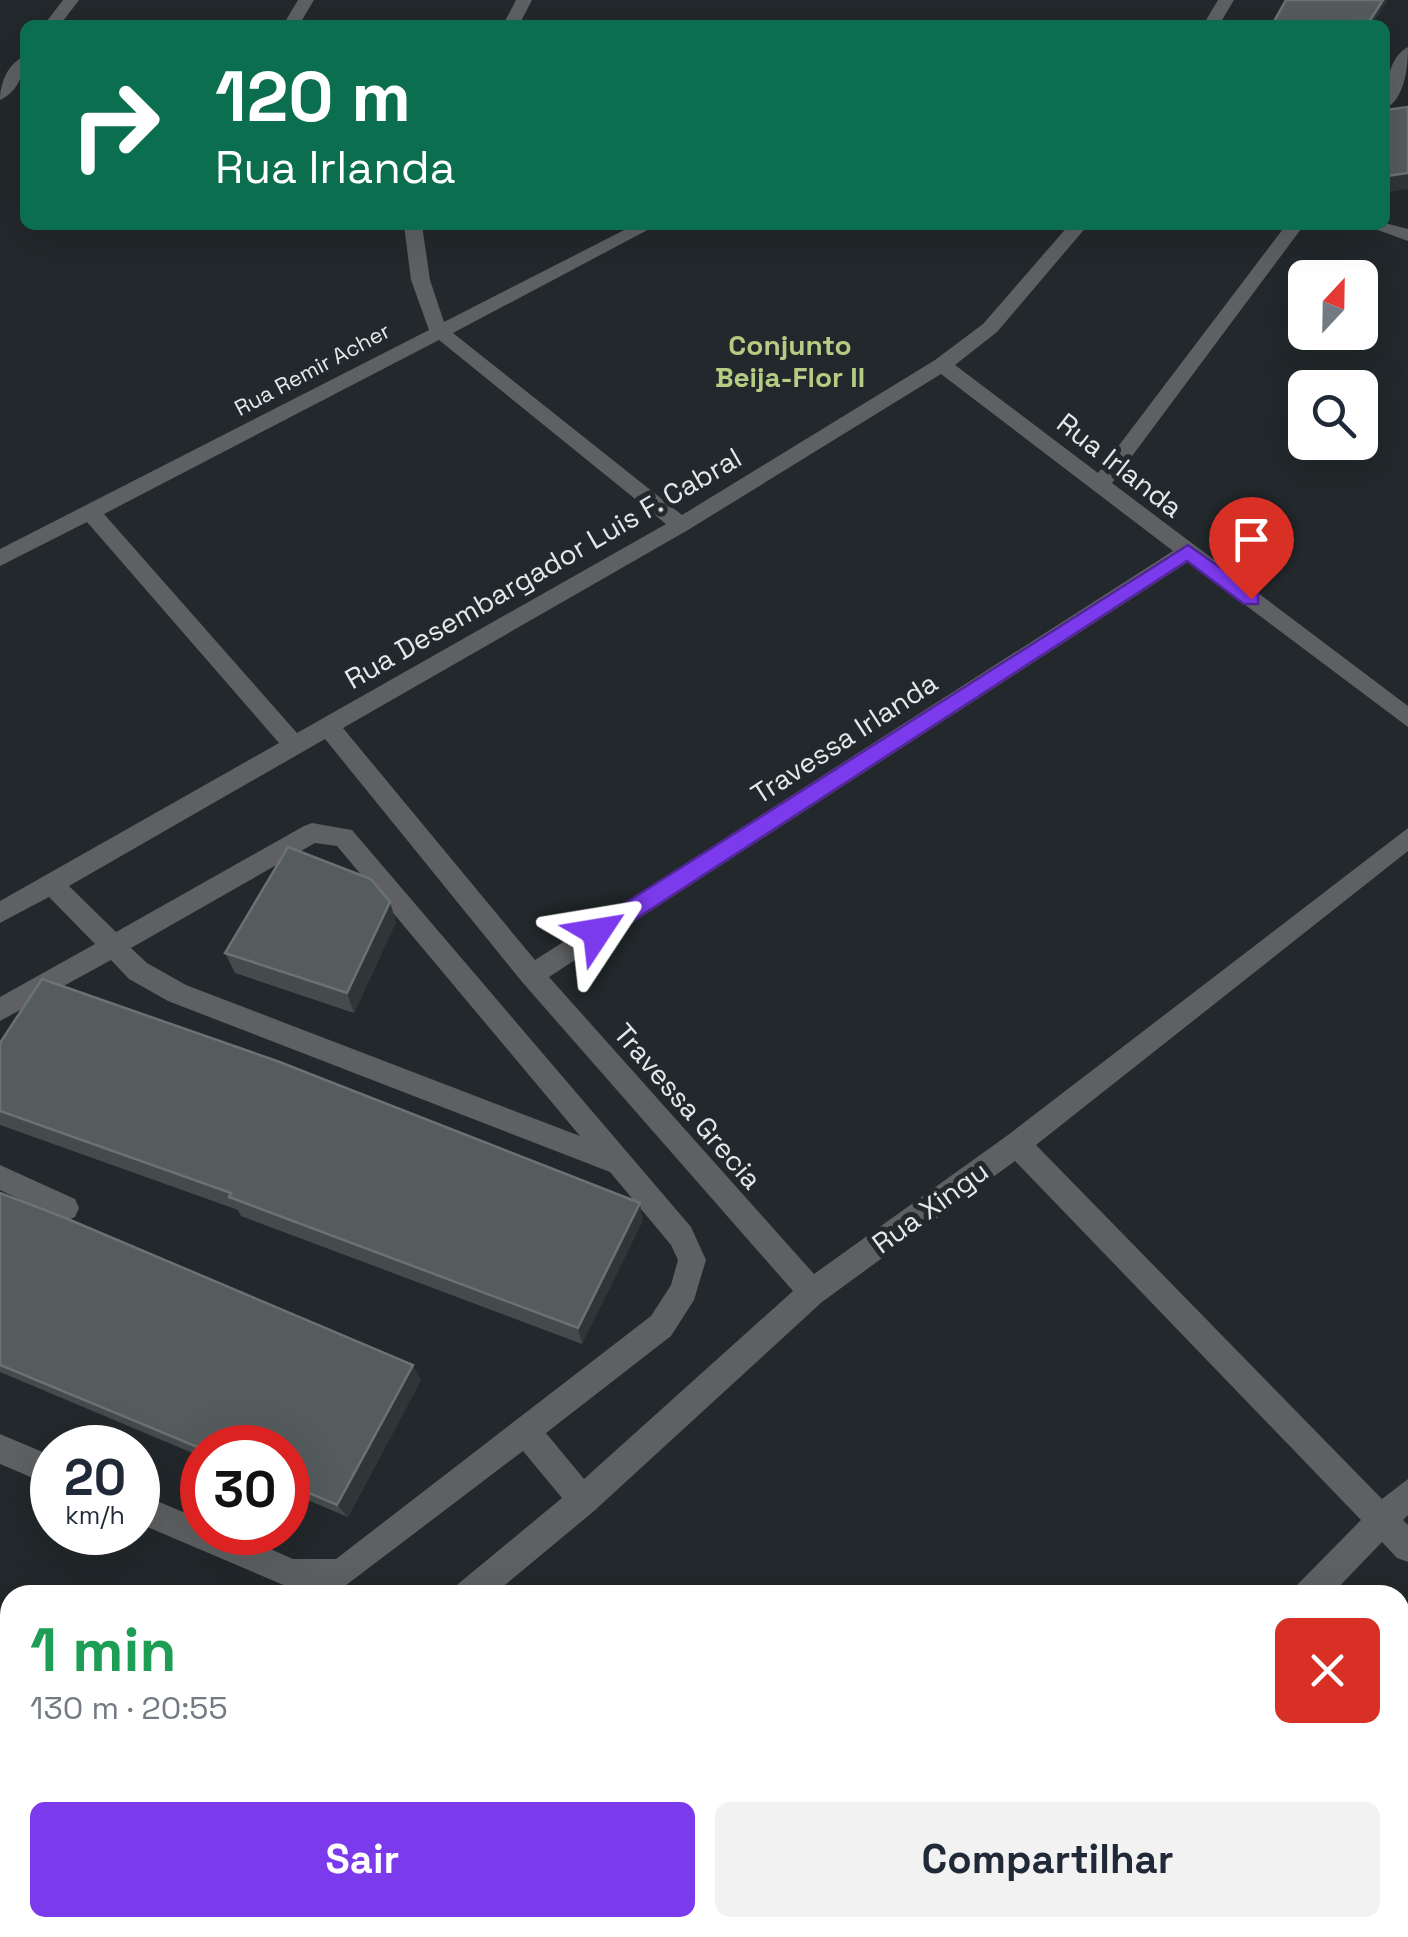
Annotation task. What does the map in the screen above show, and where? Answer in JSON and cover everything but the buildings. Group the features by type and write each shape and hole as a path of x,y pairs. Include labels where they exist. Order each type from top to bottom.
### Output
{"street":[{"path":"56,20 71,0"},
{"path":"1390,93 1408,52"},
{"path":"0,95 20,69"},
{"path":"413,230 422,294 439,330 681,525"},
{"name":"Rua Remir Acher","path":"0,558 638,230"},
{"name":"Rua Desembargador Luis F. Cabral","path":"0,913 681,525 942,364 990,328 1074,230"},
{"path":"1101,483 1291,230"},
{"name":"Rua Irlanda","path":"942,364 1408,718"},
{"path":"92,514 295,746"},
{"name":"Travessa Irlanda","path":"532,974 1188,552"},
{"name":"Travessa Grecia","path":"329,727 532,974 812,1292"},
{"path":"0,1010 312,833 344,837 626,1166 681,1236 692,1260 684,1290 661,1326 341,1574 293,1574 160,1517"},
{"name":"Rua Xingu","path":"480,1585 582,1500 812,1292 1017,1144 1408,838"},
{"path":"52,884 138,971 176,993 626,1166"},
{"path":"1017,1144 1408,1547"},
{"path":"0,1178 65,1208"},
{"path":"527,1432 582,1500"},
{"path":"0,1449 30,1462"},
{"path":"1319,1585 1408,1494"}],"district":[{"name":"Conjunto Beija-Flor II","path":"790,361"}],"route":[{"path":"597,932 1188,552 1251,599"}]}
